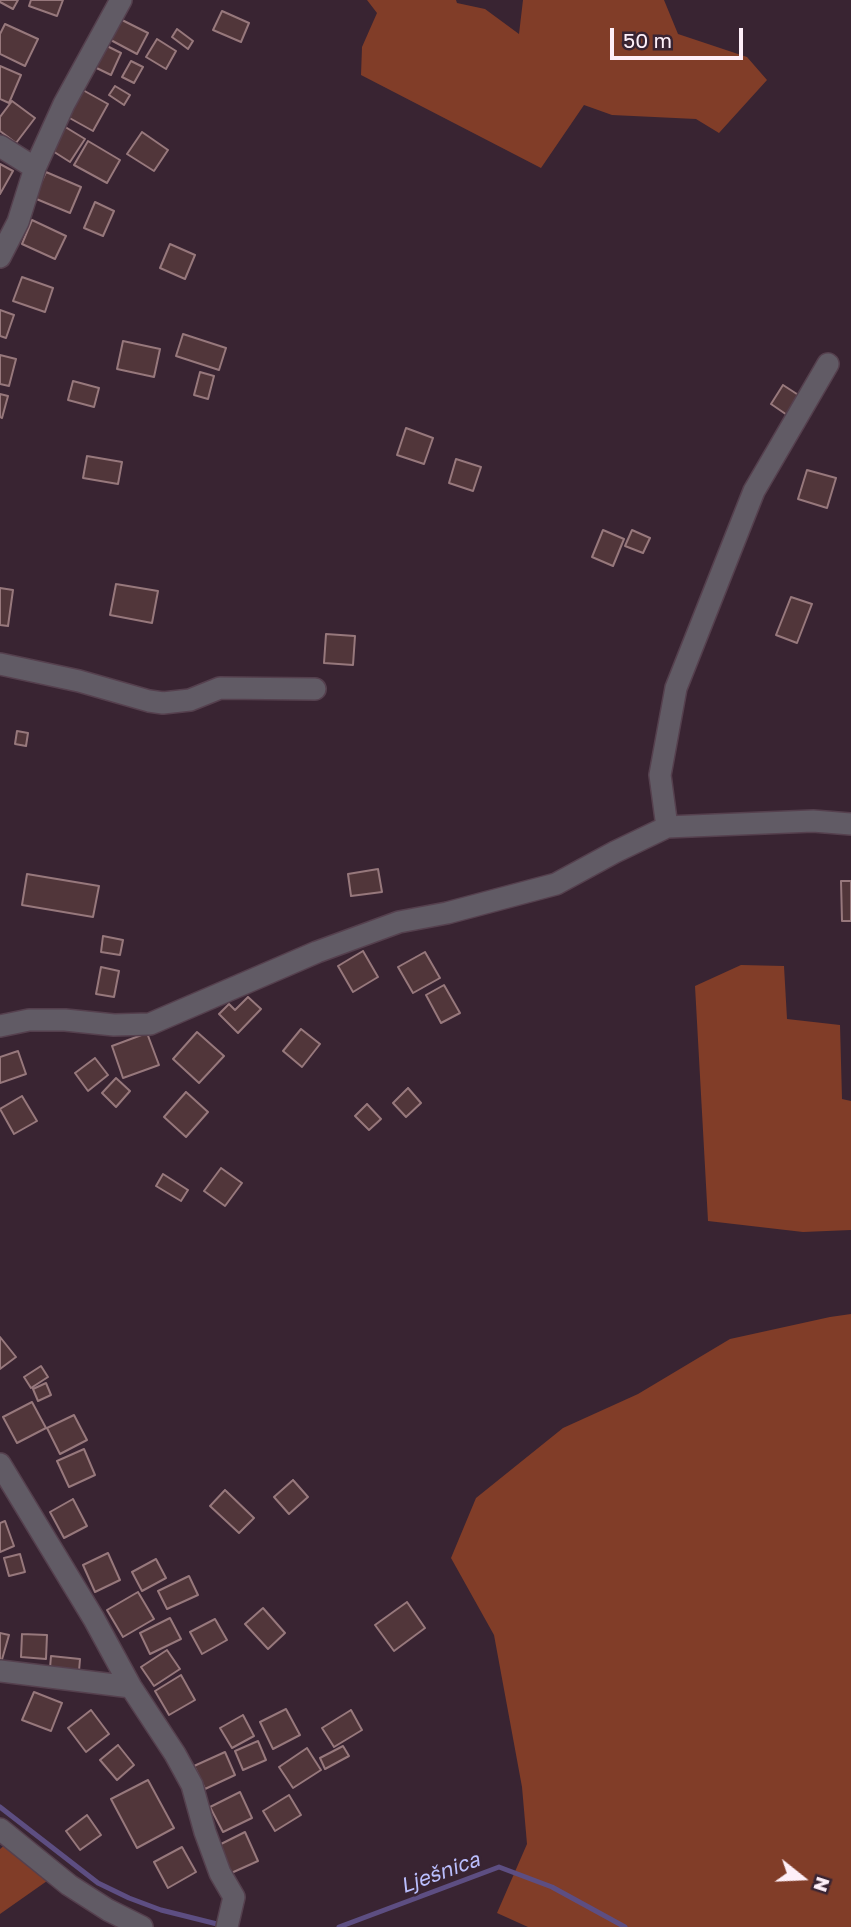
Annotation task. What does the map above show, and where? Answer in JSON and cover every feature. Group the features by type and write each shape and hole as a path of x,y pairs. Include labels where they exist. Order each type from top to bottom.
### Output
{"street":[{"path":"0,257 18,222 35,168 64,104 121,0"},
{"path":"0,146 35,168"},
{"path":"667,827 660,775 676,688 754,491 828,364"},
{"path":"0,664 79,681 149,701 190,700 220,688 315,689"},
{"path":"0,1026 29,1020 65,1020 114,1025 150,1024 317,952 399,922 447,913 556,884 667,827 813,821 851,824"},
{"path":"0,1464 192,1785 220,1873 234,1897 227,1927"},
{"path":"0,1671 131,1687"},
{"path":"0,1829 68,1885 142,1927"}],"shaded area":[{"path":"367,0 456,0 457,3 485,9 519,34 523,0 664,0 678,34 747,57 767,80 719,133 696,119 612,115 584,105 541,168 361,75 362,47 377,13"},
{"path":"741,965 784,966 787,1019 840,1025 842,1099 851,1101 851,1230 803,1232 708,1221 695,986"},
{"path":"851,1314 851,1927 528,1927 497,1913 527,1844 522,1787 494,1635 451,1558 476,1498 563,1428 638,1394 730,1339"},
{"path":"7,1843 47,1881 0,1914 0,1849"}],"building":[{"path":"0,0 18,0 13,9"},
{"path":"31,0 63,0 57,16 29,6"},
{"path":"222,11 249,23 241,42 213,30"},
{"path":"118,18 148,33 137,54 107,38"},
{"path":"5,24 38,39 25,66 0,54 0,34"},
{"path":"177,29 193,41 188,49 172,37"},
{"path":"93,39 121,53 111,75 82,61"},
{"path":"157,39 176,51 166,69 146,57"},
{"path":"131,61 143,67 134,83 122,77"},
{"path":"0,66 21,75 9,103 0,99"},
{"path":"115,86 130,95 124,105 109,95"},
{"path":"81,89 108,104 93,131 66,116"},
{"path":"12,101 35,118 16,143 0,131 0,117"},
{"path":"62,125 85,139 70,162 48,148"},
{"path":"142,132 168,150 154,171 127,154"},
{"path":"88,141 120,160 107,183 74,165"},
{"path":"0,164 13,171 0,194"},
{"path":"46,172 81,187 70,213 34,198"},
{"path":"95,202 114,211 103,236 84,228"},
{"path":"32,220 66,236 55,259 22,244"},
{"path":"170,244 195,255 185,279 160,268"},
{"path":"22,277 53,288 45,312 13,301"},
{"path":"0,310 14,315 6,338 0,336"},
{"path":"183,334 226,348 219,370 176,356"},
{"path":"123,341 160,349 154,377 117,369"},
{"path":"0,355 16,359 9,386 0,384"},
{"path":"200,372 214,376 208,399 194,395"},
{"path":"73,381 99,388 94,407 68,400"},
{"path":"783,385 803,398 790,417 771,404"},
{"path":"0,394 8,396 2,418 0,417"},
{"path":"406,428 433,438 424,464 397,455"},
{"path":"87,456 122,462 118,484 83,478"},
{"path":"456,459 481,467 473,491 449,483"},
{"path":"807,470 836,478 827,508 798,499"},
{"path":"603,530 624,539 613,566 592,557"},
{"path":"632,530 650,538 643,553 625,546"},
{"path":"116,584 158,591 152,623 110,615"},
{"path":"0,588 13,590 8,626 0,625"},
{"path":"791,597 812,604 797,643 776,635"},
{"path":"326,634 355,636 353,665 324,663"},
{"path":"17,731 28,733 26,746 15,744"},
{"path":"378,869 382,892 351,896 348,874"},
{"path":"27,874 99,886 93,917 22,905"},
{"path":"841,881 851,881 851,921 842,921"},
{"path":"103,936 123,940 120,955 101,952"},
{"path":"363,951 378,977 353,992 338,966"},
{"path":"425,952 440,978 413,993 398,967"},
{"path":"101,967 119,971 114,997 96,994"},
{"path":"444,985 460,1013 441,1023 426,995"},
{"path":"248,997 261,1009 238,1033 219,1014 229,1004 235,1010"},
{"path":"301,1029 320,1044 302,1067 283,1051"},
{"path":"197,1032 224,1056 199,1083 173,1059"},
{"path":"147,1033 159,1065 123,1078 112,1046"},
{"path":"18,1051 26,1074 0,1083 0,1057"},
{"path":"95,1058 108,1075 88,1091 75,1073"},
{"path":"116,1078 130,1091 116,1107 102,1093"},
{"path":"408,1088 421,1103 406,1117 393,1103"},
{"path":"186,1092 208,1112 186,1137 164,1117"},
{"path":"22,1096 37,1121 14,1134 0,1109"},
{"path":"367,1104 381,1119 369,1130 355,1116"},
{"path":"221,1168 242,1183 225,1206 204,1191"},
{"path":"163,1174 188,1190 181,1201 156,1186"},
{"path":"0,1337 16,1357 0,1369"},
{"path":"41,1366 48,1377 31,1388 24,1377"},
{"path":"46,1383 51,1395 38,1401 33,1389"},
{"path":"32,1402 46,1428 17,1443 3,1417"},
{"path":"74,1415 87,1440 60,1454 47,1428"},
{"path":"84,1449 95,1475 69,1487 57,1461"},
{"path":"293,1480 308,1497 289,1514 274,1497"},
{"path":"225,1490 254,1518 239,1533 210,1506"},
{"path":"73,1499 87,1526 64,1538 50,1512"},
{"path":"5,1521 14,1546 0,1552 0,1523"},
{"path":"108,1553 120,1580 95,1592 83,1565"},
{"path":"20,1554 25,1572 9,1576 4,1558"},
{"path":"156,1559 166,1578 142,1591 132,1572"},
{"path":"189,1576 198,1595 167,1609 158,1591"},
{"path":"138,1592 154,1619 123,1637 107,1610"},
{"path":"407,1602 425,1628 394,1651 375,1625"},
{"path":"263,1608 285,1633 268,1649 245,1624"},
{"path":"170,1618 181,1639 150,1654 140,1633"},
{"path":"215,1619 227,1640 202,1654 190,1632"},
{"path":"0,1633 9,1635 1,1663 0,1663"},
{"path":"22,1634 47,1635 46,1659 21,1657"},
{"path":"167,1650 180,1669 154,1686 141,1667"},
{"path":"51,1656 80,1659 79,1671 50,1668"},
{"path":"181,1675 195,1700 169,1715 155,1691"},
{"path":"34,1692 62,1703 51,1731 22,1720"},
{"path":"286,1709 300,1735 273,1749 260,1722"},
{"path":"91,1710 109,1734 86,1752 68,1728"},
{"path":"351,1710 362,1730 334,1747 322,1728"},
{"path":"243,1715 254,1736 232,1748 220,1728"},
{"path":"258,1741 266,1760 243,1770 235,1751"},
{"path":"118,1745 134,1765 117,1780 100,1760"},
{"path":"343,1746 349,1756 325,1769 320,1758"},
{"path":"307,1748 321,1770 293,1788 279,1767"},
{"path":"225,1752 235,1775 205,1789 194,1766"},
{"path":"148,1780 174,1828 137,1848 111,1799"},
{"path":"240,1792 252,1818 223,1832 210,1807"},
{"path":"289,1795 301,1815 275,1831 263,1811"},
{"path":"87,1815 101,1835 80,1850 66,1831"},
{"path":"245,1832 258,1861 229,1874 217,1846"},
{"path":"182,1847 196,1872 168,1888 154,1862"}],"waterway":[{"name":"Lješnica","path":"0,1807 98,1883 161,1910 221,1925"},
{"name":"Lješnica","path":"339,1927 499,1867 552,1887 625,1927"}]}
